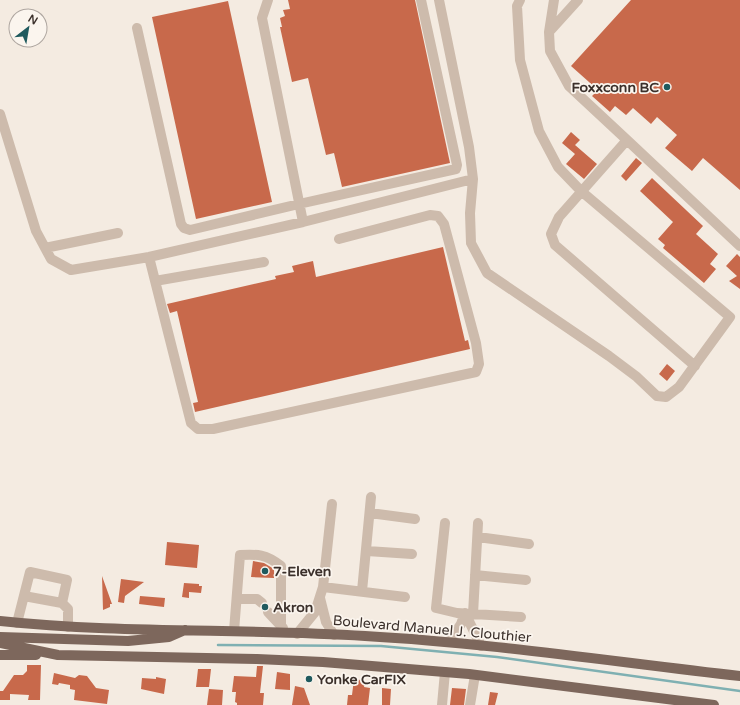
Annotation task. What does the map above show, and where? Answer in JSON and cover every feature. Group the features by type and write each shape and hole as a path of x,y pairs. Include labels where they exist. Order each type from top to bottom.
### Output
{"main road":[{"name":"Boulevard Manuel J. Clouthier","path":"0,621 68,627 234,631 283,629 297,634 450,642 740,676"},
{"path":"0,637 128,641 169,637 187,629"},
{"path":"0,643 58,655"},
{"path":"0,655 190,656 267,659 475,674 714,705"}],"street":[{"path":"268,0 262,18 303,222"},
{"path":"137,28 181,224 184,228 190,230 456,169 457,165 421,0"},
{"path":"439,0 469,147 473,178 470,212 471,243 487,272 610,356 638,377 656,396 666,397 679,387 730,317 581,191 558,167 539,131 520,60 517,6 520,0"},
{"path":"554,0 549,32 550,51 569,86 740,246"},
{"path":"549,32 578,0"},
{"path":"0,114 36,231 51,258 71,270 149,258 303,222 473,178"},
{"path":"627,140 559,217 551,234 555,245 695,366"},
{"path":"149,258 191,423 198,429 213,429 476,372 479,364 476,343 444,224 438,216 430,215 339,238"},
{"path":"45,248 118,233"},
{"path":"155,282 264,262"},
{"path":"362,591 371,497"},
{"path":"297,634 315,612 322,592 332,504"},
{"path":"370,513 415,519"},
{"path":"444,523 436,608 439,610 469,614 521,617"},
{"path":"478,523 475,575 469,614 481,646"},
{"path":"478,537 529,544"},
{"path":"367,551 412,554"},
{"path":"234,631 240,555 256,554 271,558 281,566 283,629"},
{"path":"17,623 30,572 67,580 62,603"},
{"path":"475,575 526,580"},
{"path":"322,592 362,591 405,597"},
{"path":"322,592 326,622 334,635"},
{"path":"24,596 62,603 68,609 68,627"},
{"path":"237,599 257,599 283,629"},
{"path":"450,642 469,614"},
{"path":"442,705 445,672"},
{"path":"470,705 475,674"}],"building":[{"path":"288,0 415,0 450,163 342,187 334,153 326,155 308,78 292,82 280,27 282,27 280,18 285,16 283,10 290,9"},
{"name":"Foxxconn BC","path":"631,0 740,0 740,190 703,158 692,171 665,148 677,135 657,117 651,124 633,108 626,115 615,106 610,112 592,96 598,90 571,66"},
{"path":"228,1 272,202 196,219 152,17"},
{"path":"571,132 580,140 575,145 597,164 584,179 566,164 575,154 562,143"},
{"path":"636,158 642,163 626,181 621,176"},
{"path":"652,178 703,226 696,234 718,254 710,264 716,269 704,283 663,248 665,245 658,239 673,222 640,191"},
{"path":"443,247 465,341 468,340 470,349 195,412 193,403 198,402 177,311 170,313 167,304 276,279 275,276 294,272 292,266 313,261 316,277"},
{"path":"737,254 740,257 740,289 729,281 737,276 726,266"},
{"path":"667,364 675,371 667,381 659,374"},
{"path":"167,542 199,545 197,568 165,565"},
{"name":"7-Eleven","path":"253,561 264,563 274,569 274,578 251,577"},
{"path":"102,576 112,604 110,604 110,607 103,610"},
{"path":"121,579 144,582 125,596 124,603 118,602"},
{"path":"184,583 199,584 199,586 202,586 201,593 189,592 189,598 182,597"},
{"path":"140,596 165,598 164,607 139,604"},
{"path":"27,665 41,665 40,700 28,700 29,695 10,694 10,700 0,700 0,691 3,691 14,675 23,675 27,671"},
{"path":"257,666 263,666 260,693 264,693 263,705 237,705 235,702 236,692 232,692 234,676 256,677"},
{"path":"198,669 211,669 209,687 196,687"},
{"path":"277,672 290,674 290,690 275,689"},
{"path":"54,673 75,678 79,675 87,676 96,688 109,690 107,704 74,700 75,690 70,689 70,685 59,683 58,685 52,684"},
{"path":"156,677 166,679 164,694 141,689 142,678 156,679"},
{"path":"354,679 365,682 364,687 370,688 368,705 347,705 348,695 352,695"},
{"path":"295,686 304,688 310,705 292,705"},
{"path":"382,688 391,689 390,705 382,705"},
{"path":"452,688 466,689 464,705 450,705"},
{"path":"209,689 223,690 222,705 207,705"},
{"path":"490,692 498,693 495,705 488,705"}],"waterway":[{"path":"218,645 381,646 497,657 740,691"}],"place":[{"name":"Foxxconn BC","path":"667,87"},
{"name":"7-Eleven","path":"265,571"},
{"name":"Akron","path":"265,607"},
{"name":"Yonke CarFIX","path":"309,679"}]}
